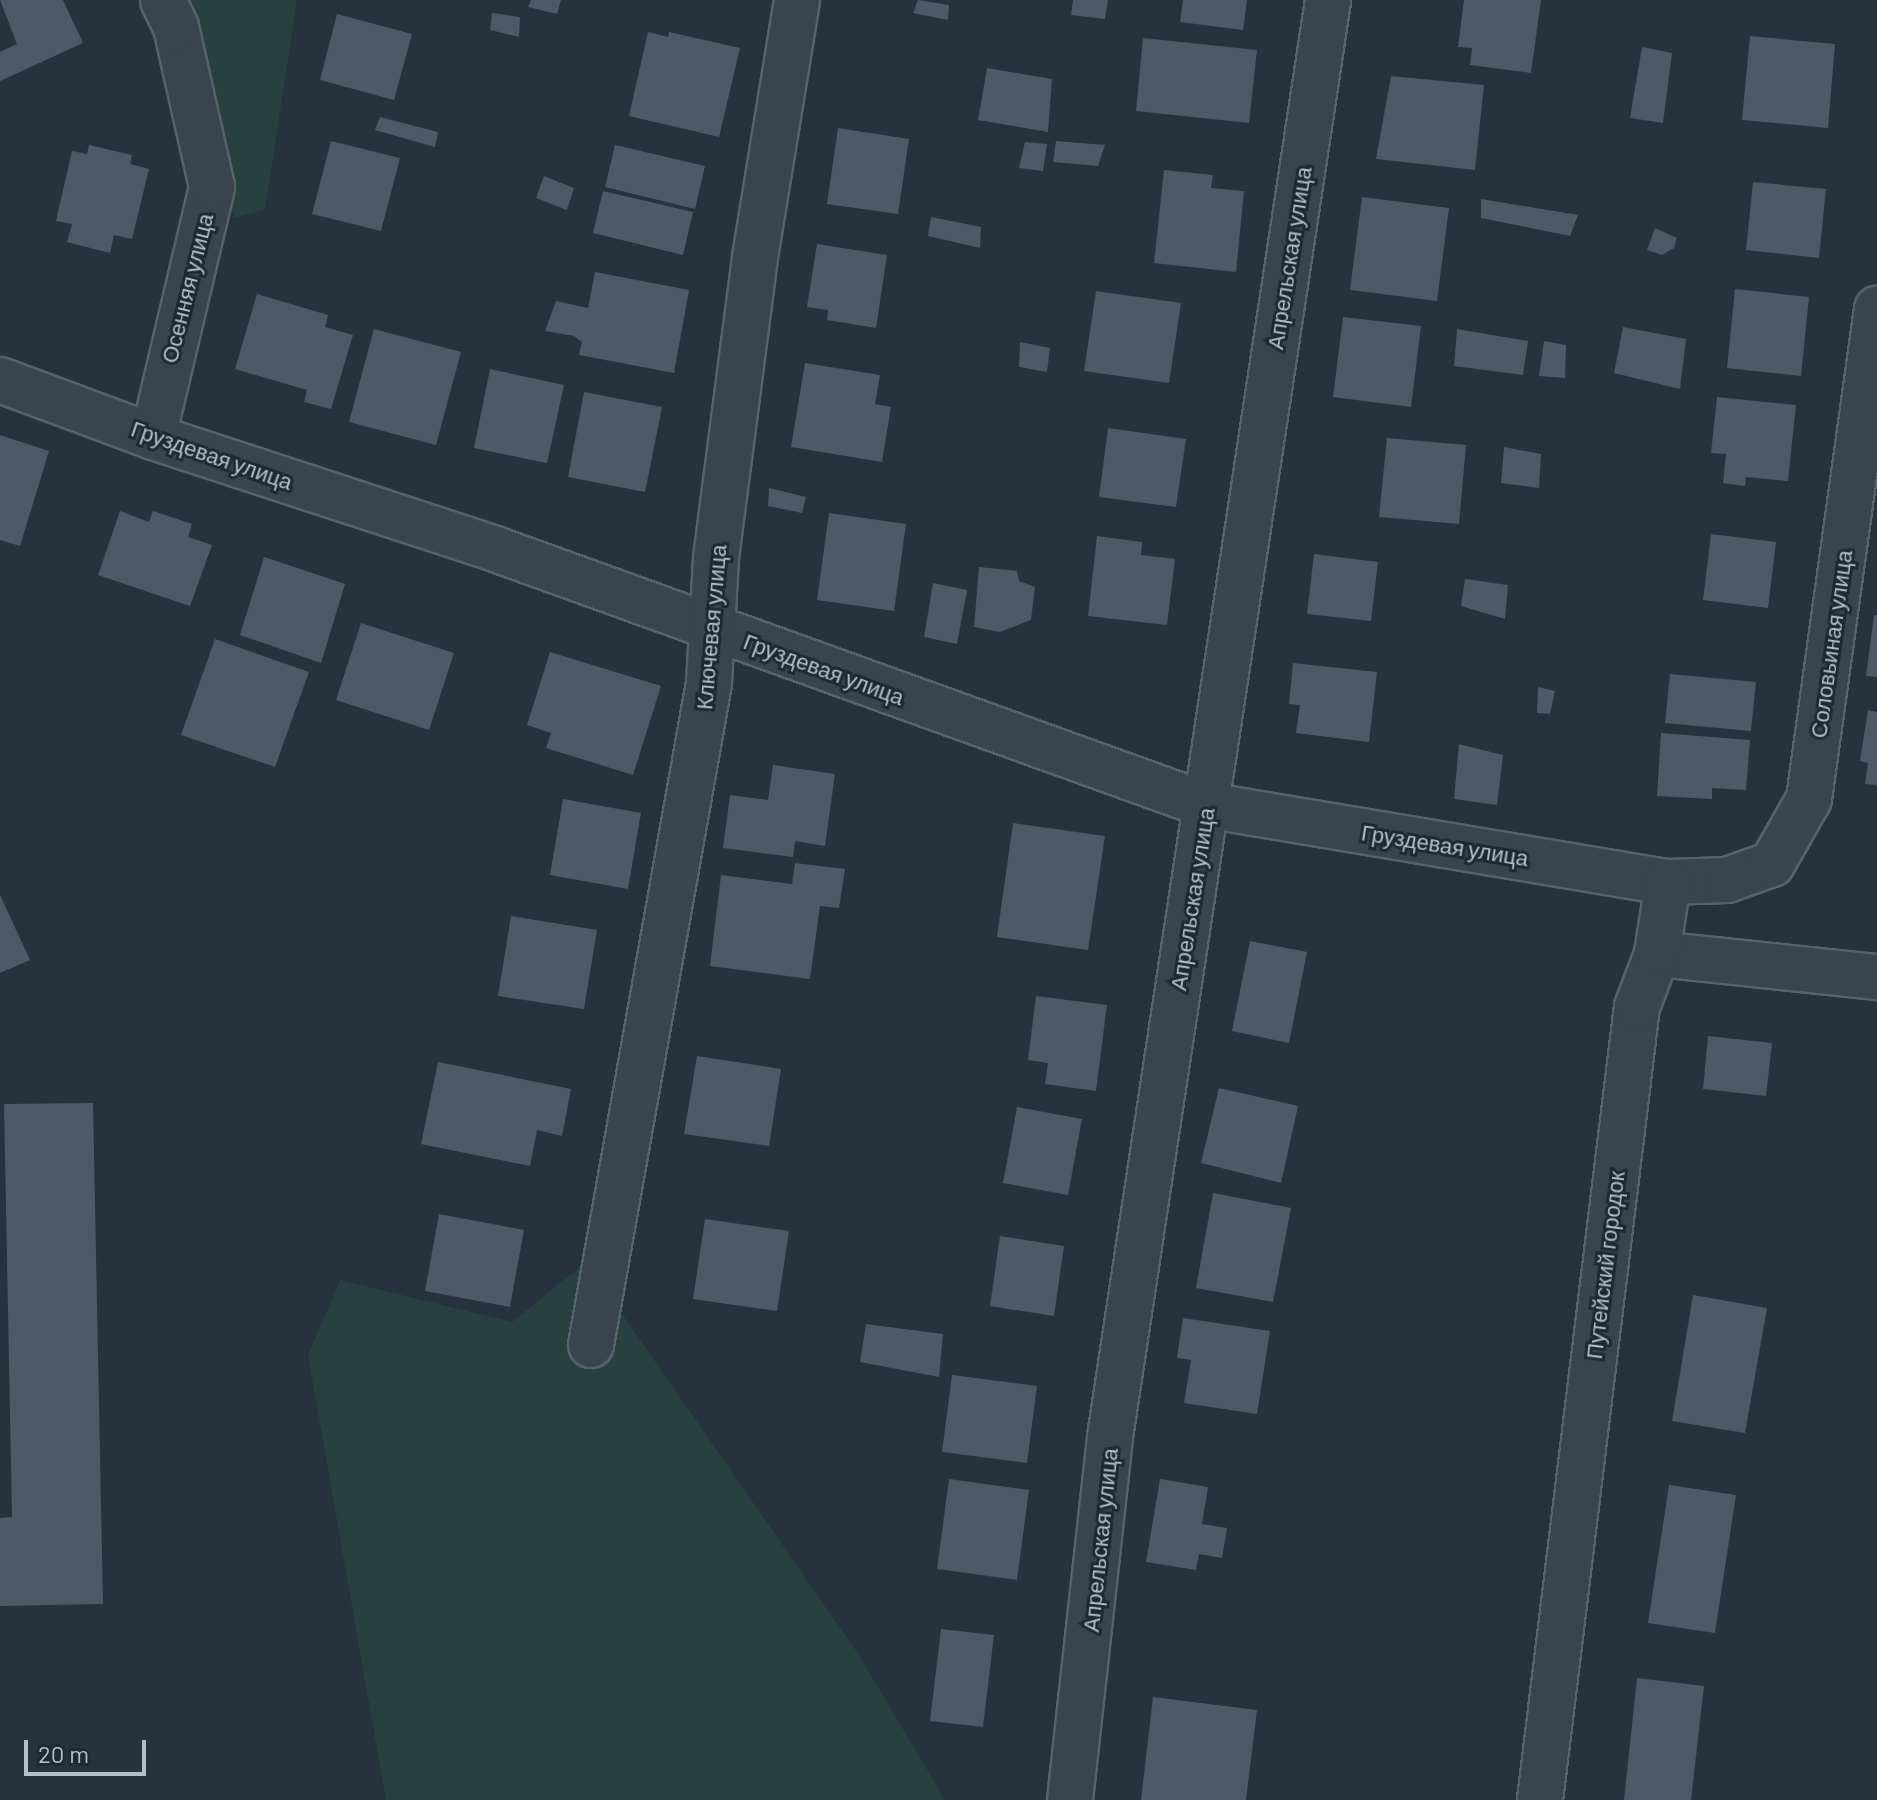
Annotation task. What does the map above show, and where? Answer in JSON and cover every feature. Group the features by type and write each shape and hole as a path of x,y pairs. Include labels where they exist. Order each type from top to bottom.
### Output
{"street":[{"name":"Осенняя улица","path":"153,437 212,187 176,27 163,0"},
{"name":"Ключевая улица","path":"591,1345 709,683 716,558 753,273 797,0"},
{"name":"Апрельская улица","path":"1070,1800 1110,1437 1328,0"},
{"name":"Соловьиная улица","path":"1668,882 1727,880 1772,864 1809,799 1877,309"},
{"name":"Груздевая улица","path":"0,380 153,437 495,549 1206,805 1668,882"},
{"name":"Путейский городок","path":"1540,1800 1637,1007 1657,954 1668,882"},
{"path":"1657,954 1877,977"}],"green space":[{"path":"180,0 297,0 265,210 234,218"},
{"path":"586,1262 859,1655 945,1800 386,1800 308,1355 340,1280 512,1322"}],"building":[{"path":"0,0 63,0 83,43 0,81 0,52 17,44"},
{"path":"531,0 561,0 557,14 528,7"},
{"path":"918,0 949,5 948,20 913,13"},
{"path":"1073,0 1108,0 1105,19 1071,15"},
{"path":"1183,0 1247,0 1243,30 1180,22"},
{"path":"1464,0 1541,0 1531,73 1470,65 1472,48 1458,47"},
{"path":"492,13 520,17 519,37 490,30"},
{"path":"337,14 412,34 394,100 320,80"},
{"path":"648,32 668,37 669,32 740,48 719,137 629,116"},
{"path":"1750,36 1835,44 1828,128 1742,120"},
{"path":"1143,38 1257,50 1249,123 1136,111"},
{"path":"1642,47 1672,53 1663,123 1630,118"},
{"path":"987,68 1052,79 1048,132 978,120"},
{"path":"1391,76 1484,85 1475,170 1376,159"},
{"path":"380,117 438,132 435,147 375,130"},
{"path":"838,128 909,139 898,214 827,204"},
{"path":"331,141 400,158 381,231 312,214"},
{"path":"1056,141 1105,145 1098,166 1053,162"},
{"path":"1025,142 1047,144 1043,171 1019,168"},
{"path":"89,145 132,155 130,164 149,169 132,239 114,235 110,253 67,242 72,224 56,221 72,151 87,154"},
{"path":"615,145 705,166 695,209 605,187"},
{"path":"1164,170 1213,175 1211,188 1244,191 1236,272 1154,263"},
{"path":"544,176 574,188 567,210 536,198"},
{"path":"1753,182 1826,189 1819,258 1746,250"},
{"path":"603,191 693,212 683,255 593,233"},
{"path":"1362,197 1449,208 1437,301 1350,290"},
{"path":"1481,199 1578,215 1570,236 1481,218"},
{"path":"931,217 981,227 980,248 928,236"},
{"path":"1655,228 1677,238 1674,248 1662,255 1647,250"},
{"path":"817,244 887,255 876,328 827,320 828,310 807,307"},
{"path":"595,272 689,290 674,373 579,355 582,342 574,336 545,331 556,301 588,308"},
{"path":"1735,289 1809,297 1801,376 1727,368"},
{"path":"1096,291 1181,303 1169,383 1084,371"},
{"path":"257,294 328,315 325,327 353,335 331,409 304,402 307,390 235,369"},
{"path":"1343,317 1421,326 1411,407 1333,397"},
{"path":"1623,327 1686,339 1680,389 1614,373"},
{"path":"374,329 461,352 436,445 349,422"},
{"path":"1457,329 1528,341 1523,375 1454,366"},
{"path":"1544,341 1566,345 1565,378 1539,376"},
{"path":"1020,342 1050,348 1047,372 1019,367"},
{"path":"805,363 880,375 875,404 891,407 882,462 791,447"},
{"path":"490,369 564,385 547,463 474,448"},
{"path":"584,392 662,407 645,492 568,477"},
{"path":"1717,397 1796,405 1788,481 1746,477 1745,486 1723,483 1726,454 1711,453"},
{"path":"1108,428 1186,439 1176,507 1099,497"},
{"path":"0,435 49,451 20,546 0,540"},
{"path":"1387,438 1466,445 1459,524 1379,517"},
{"path":"1504,447 1541,454 1539,488 1501,483"},
{"path":"769,488 806,497 802,513 768,506"},
{"path":"120,511 149,522 153,511 192,524 188,537 212,545 190,606 98,575"},
{"path":"829,513 906,524 894,611 817,600"},
{"path":"1711,534 1776,542 1768,608 1703,600"},
{"path":"1097,536 1142,542 1141,555 1175,559 1167,625 1088,616"},
{"path":"1314,554 1378,562 1371,621 1307,614"},
{"path":"264,557 345,584 321,663 240,635"},
{"path":"979,567 1017,571 1019,581 1035,587 1031,620 1000,632 974,627"},
{"path":"1465,579 1508,585 1505,619 1461,606"},
{"path":"933,583 967,590 957,644 924,637"},
{"path":"1874,615 1877,615 1877,677 1866,676"},
{"path":"361,623 454,653 429,730 336,700"},
{"path":"215,639 309,672 275,767 181,735"},
{"path":"550,652 661,686 633,775 546,748 551,733 527,725"},
{"path":"1293,663 1377,672 1369,742 1296,733 1300,705 1289,704"},
{"path":"1670,674 1756,682 1751,731 1665,723"},
{"path":"1538,687 1555,691 1550,714 1537,713"},
{"path":"1868,710 1877,712 1877,785 1865,784 1868,763 1860,761"},
{"path":"1661,733 1750,740 1746,790 1712,788 1712,799 1657,796"},
{"path":"1459,744 1503,755 1497,805 1454,799"},
{"path":"773,765 835,774 825,846 795,841 793,857 723,848 730,795 768,800"},
{"path":"563,799 641,813 628,889 550,875"},
{"path":"1013,823 1105,836 1088,950 997,937"},
{"path":"795,863 845,869 839,908 820,906 810,979 710,966 721,875 792,884"},
{"path":"0,895 30,960 0,973"},
{"path":"511,916 597,930 584,1009 498,996"},
{"path":"1250,941 1307,952 1289,1043 1232,1031"},
{"path":"1036,996 1107,1005 1096,1091 1045,1084 1048,1063 1028,1060"},
{"path":"1708,1036 1772,1043 1766,1096 1703,1089"},
{"path":"697,1056 781,1069 769,1146 684,1134"},
{"path":"438,1062 571,1089 562,1136 537,1130 530,1166 421,1144"},
{"path":"1219,1088 1298,1106 1281,1183 1201,1163"},
{"path":"93,1103 103,1604 0,1606 0,1518 12,1517 4,1104"},
{"path":"1017,1107 1082,1119 1068,1195 1003,1183"},
{"path":"1213,1193 1291,1208 1273,1302 1196,1288"},
{"path":"439,1214 524,1230 510,1307 425,1291"},
{"path":"705,1219 789,1231 777,1311 693,1299"},
{"path":"1000,1236 1064,1246 1054,1316 990,1306"},
{"path":"1693,1295 1767,1308 1745,1433 1672,1421"},
{"path":"1183,1318 1270,1331 1257,1414 1184,1403 1191,1360 1177,1358"},
{"path":"866,1324 943,1334 939,1377 860,1362"},
{"path":"952,1375 1037,1386 1027,1463 942,1452"},
{"path":"949,1479 1029,1490 1017,1580 937,1569"},
{"path":"1160,1479 1208,1487 1202,1524 1227,1528 1222,1558 1199,1554 1196,1570 1146,1562"},
{"path":"1669,1485 1736,1495 1715,1633 1648,1623"},
{"path":"941,1629 994,1635 983,1727 930,1721"},
{"path":"1637,1678 1704,1686 1691,1800 1624,1800"},
{"path":"1153,1697 1257,1710 1246,1800 1141,1800"}]}
